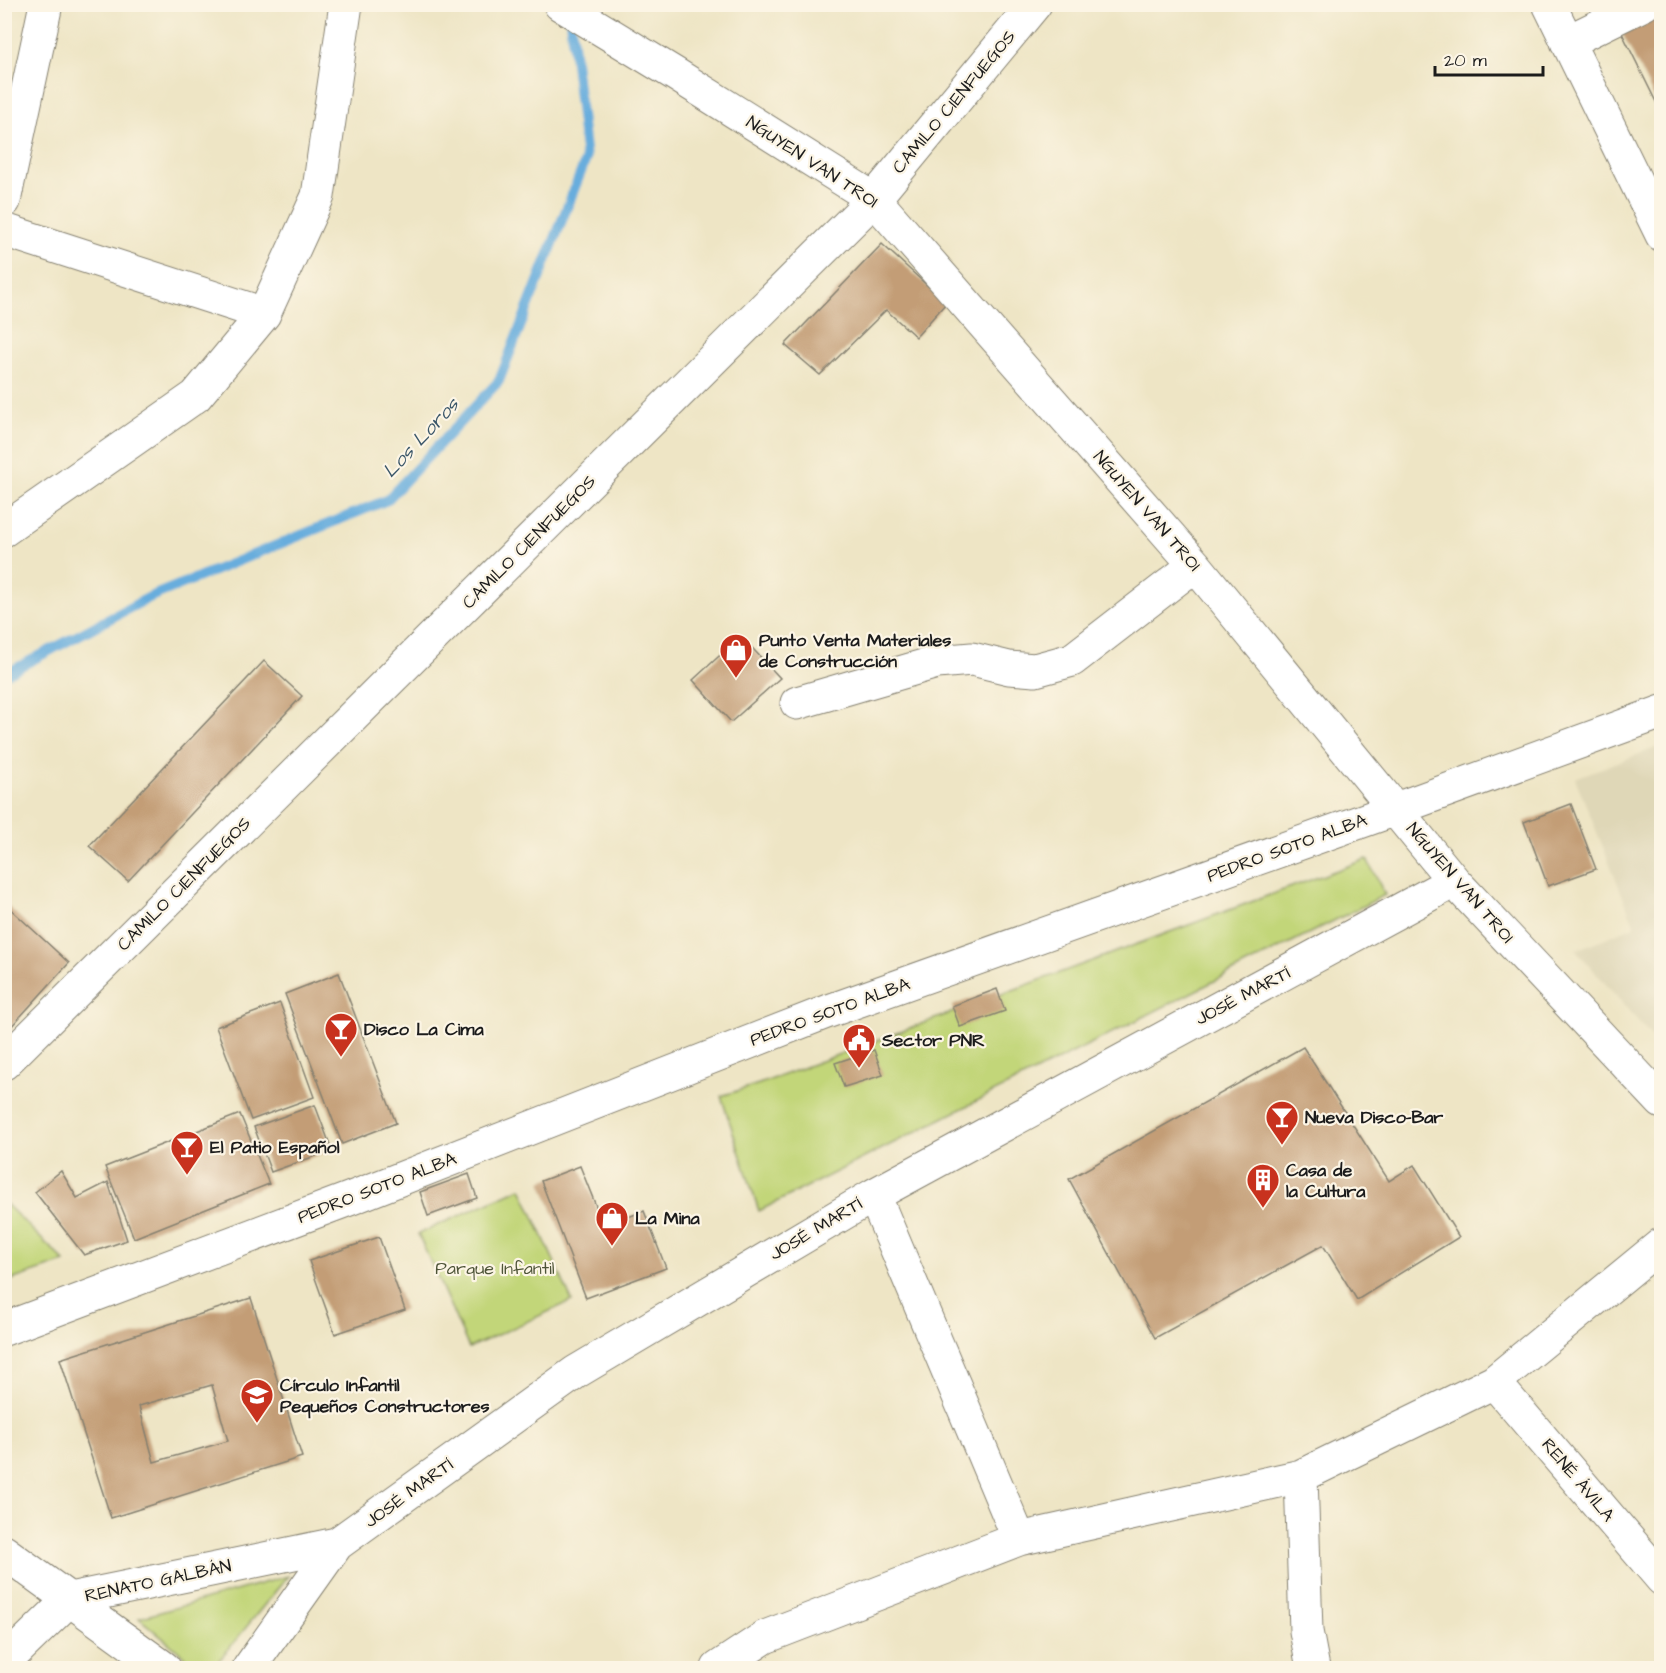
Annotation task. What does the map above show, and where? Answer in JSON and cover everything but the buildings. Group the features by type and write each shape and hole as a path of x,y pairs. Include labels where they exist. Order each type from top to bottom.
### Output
{"street":[{"path":"4,201 46,4"},
{"path":"4,530 196,396 264,314 318,196 346,4"},
{"name":"NGUYEN VAN TROI","path":"560,4 874,199 1195,565 1455,881 1662,1102"},
{"name":"CAMILO CIENFUEGOS","path":"4,1063 874,199 1035,4"},
{"path":"1549,4 1662,235"},
{"path":"1567,42 1644,4"},
{"path":"4,230 264,314"},
{"path":"797,703 937,662 972,659 1009,668 1035,670 1072,660 1195,565"},
{"name":"PEDRO SOTO ALBA","path":"4,1329 349,1199 829,1011 1662,712"},
{"name":"JOSÉ MARTÍ","path":"249,1668 337,1544 576,1372 874,1195 1455,881"},
{"path":"874,1195 1019,1539"},
{"path":"718,1668 765,1637 1019,1539 1301,1476 1494,1382 1662,1244"},
{"name":"RENÉ ÁVILA","path":"1494,1382 1662,1579"},
{"path":"1301,1476 1305,1631 1313,1668"},
{"name":"RENATO GALBÁN","path":"4,1663 70,1599 337,1544"},
{"path":"4,1552 164,1668"}],"shaded area":[{"path":"1662,746 1661,1047 1576,950 1635,926 1575,778"}],"green space":[{"path":"1367,859 1385,895 759,1211 721,1096 759,1084"},
{"name":"Parque Infantil","path":"521,1188 572,1301 469,1348 418,1234"},
{"path":"5,1203 65,1262 5,1282"},
{"path":"288,1576 213,1668 198,1668 139,1618"}],"waterway":[{"name":"Los Loros","path":"4,675 150,597 387,500 499,381 586,159 570,18"}],"place":[{"name":"Punto Venta Materiales de Construcción","path":"736,679"},
{"name":"Disco La Cima","path":"341,1058"},
{"name":"Sector PNR","path":"859,1069"},
{"name":"Nueva Disco-Bar","path":"1282,1146"},
{"name":"El Patio Español","path":"187,1176"},
{"name":"Casa de la Cultura","path":"1263,1209"},
{"name":"La Mina","path":"612,1247"},
{"name":"Círculo Infantil Pequeños Constructores","path":"257,1424"}]}
